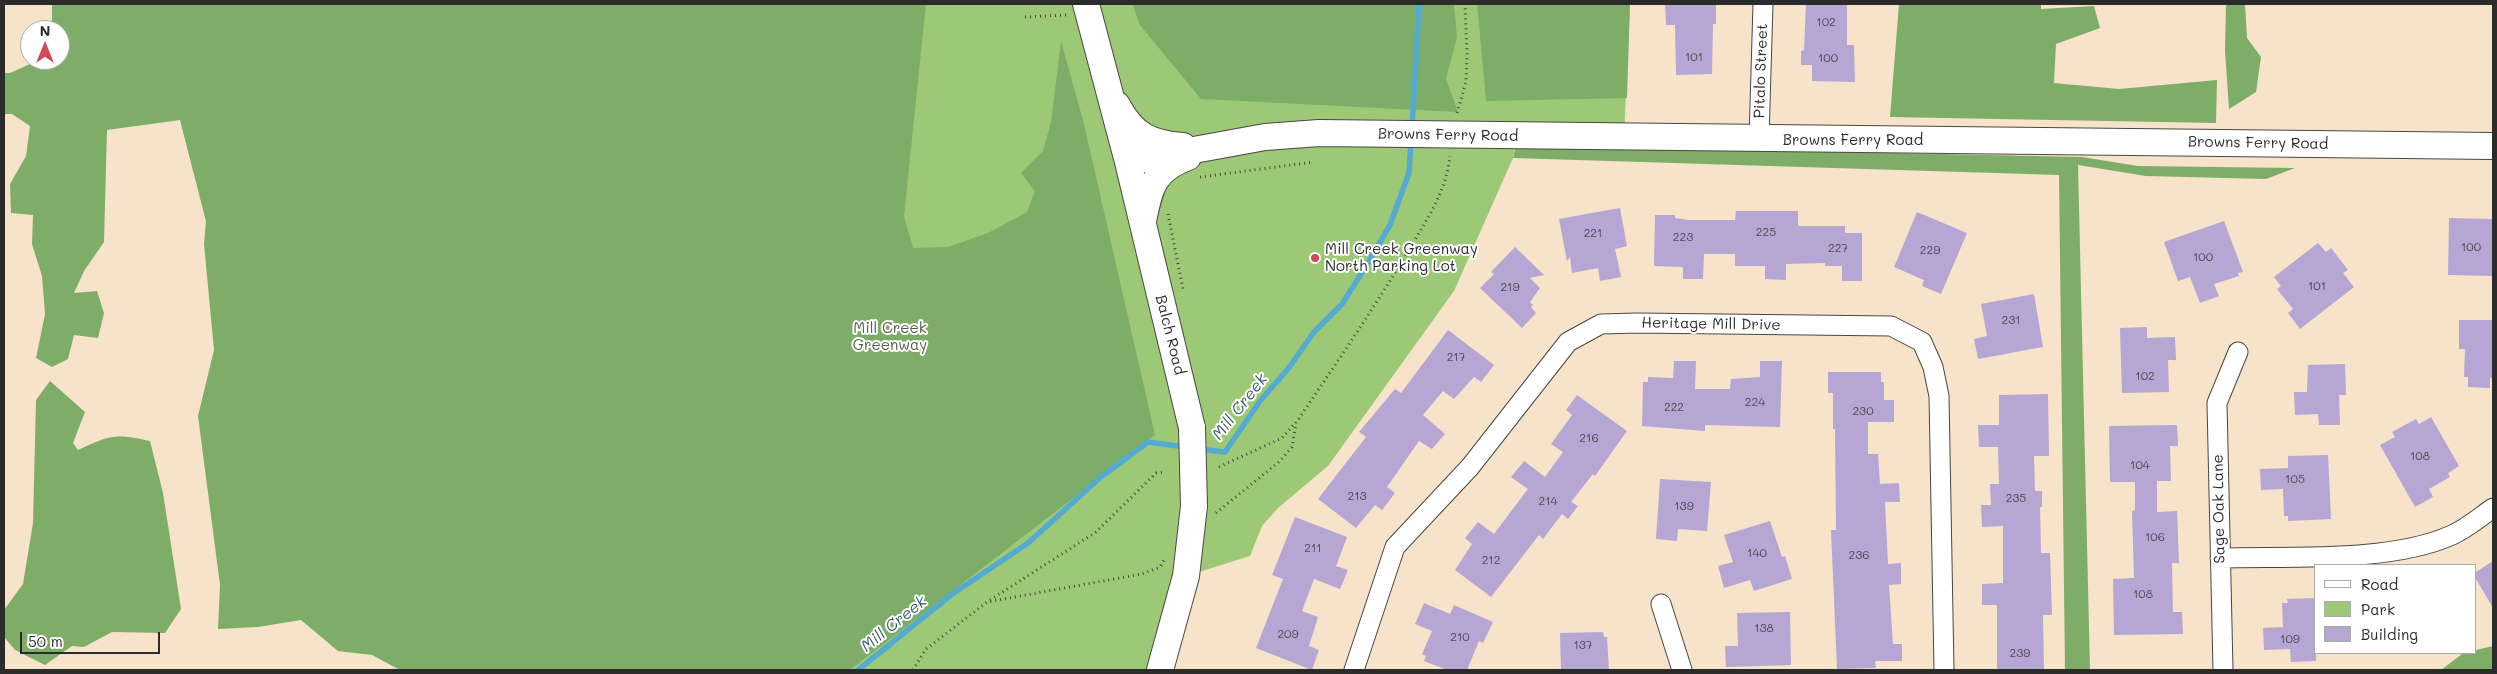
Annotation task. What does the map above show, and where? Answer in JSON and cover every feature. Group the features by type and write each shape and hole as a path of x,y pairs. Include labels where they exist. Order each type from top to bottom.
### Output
{"street":[{"name":"Balch Road","path":"1086,4 1128,162 1192,428 1202,511 1160,670"},
{"name":"Pitalo Street","path":"1759,139 1763,4"},
{"name":"Browns Ferry Road","path":"1109,88 1126,122 1158,144 1214,147"},
{"name":"Browns Ferry Road","path":"1128,162 1265,137 1319,133 1401,134 1442,145 1759,139 2493,146"},
{"name":"Browns Ferry Road","path":"1142,223 1149,192 1157,175 1173,163 1214,147"},
{"name":"Heritage Mill Drive","path":"1354,670 1395,547 1470,467 1568,342 1601,324 1637,323 1890,326 1922,342 1933,368 1939,396 1944,670"},
{"name":"Sage Oak Lane","path":"2222,670 2217,403 2238,352"},
{"path":"2220,558 2355,555 2406,550 2453,535 2493,508"},
{"path":"1661,604 1682,670"}],"path":[{"path":"1456,115 1466,82 1467,54 1464,4"},
{"path":"1219,467 1282,438 1296,423 1384,292 1433,209 1444,186 1442,145"},
{"path":"1191,179 1206,175 1314,162"},
{"path":"1168,205 1168,214 1184,290"},
{"path":"1202,511 1223,509 1280,461 1292,447 1296,423"},
{"path":"912,670 926,649 987,602 1096,532 1156,473 1164,472"},
{"path":"987,602 1142,574 1160,567 1168,553"}],"green space":[{"name":"Mill Creek Greenway","path":"52,4 926,4 904,216 913,248 948,247 988,233 1027,212 1035,191 1021,173 1043,151 1051,122 1061,41 1084,124 1155,435 850,670 400,670 372,655 338,651 301,620 258,627 218,629 220,585 198,416 214,350 204,244 206,221 180,120 107,130 104,242 84,271 74,293 97,291 104,313 98,338 74,335 68,359 52,367 36,358 45,314 42,276 32,244 33,215 11,213 10,184 26,156 30,126 12,114 4,114 4,73 10,73 20,69 70,70 70,20 52,20"},
{"name":"Mill Creek Greenway","path":"151,4 1630,4 1624,138 1517,136 1513,158 1454,291 1328,466 1278,508 1262,526 1250,556 1186,576 1160,670 432,670 211,241"},
{"path":"1133,4 1454,4 1457,37 1446,79 1458,112 1201,99 1139,24"},
{"path":"1477,4 1630,4 1627,98 1486,101"},
{"path":"1899,4 2041,4 2041,9 2094,6 2100,28 2056,44 2054,83 2119,89 2217,80 2216,123 1890,117"},
{"path":"2226,4 2245,4 2247,38 2261,57 2256,92 2229,109 2225,51"},
{"path":"1516,145 2082,157 2138,166 2295,168 2266,179 2146,176 2078,165 2090,670 2065,670 2059,175 1513,158"},
{"path":"50,381 85,412 73,443 78,450 106,438 120,436 150,441 163,493 181,609 165,633 112,632 84,647 72,646 45,665 15,650 4,637 4,610 23,584 33,523 36,400"},
{"path":"2493,646 2493,670 2441,670 2462,654 2477,654 2477,650"}],"building":[{"path":"1665,4 1716,4 1716,24 1713,24 1712,74 1676,75 1675,25 1666,25"},
{"path":"1806,4 1847,4 1847,45 1854,45 1855,82 1812,81 1812,65 1801,65 1801,51 1804,50"},
{"path":"1620,208 1627,246 1615,249 1621,277 1600,281 1598,268 1572,273 1570,257 1567,261 1559,219"},
{"path":"1736,211 1798,211 1798,226 1845,226 1845,233 1862,233 1862,281 1842,281 1842,266 1825,266 1825,263 1786,264 1786,280 1765,279 1765,266 1735,266 1735,254 1704,254 1703,279 1683,279 1683,267 1654,266 1655,215 1675,215 1675,218 1689,220 1735,220"},
{"path":"1917,212 1967,233 1941,294 1922,286 1924,280 1894,267"},
{"path":"2449,218 2493,219 2493,276 2448,275"},
{"path":"2224,221 2243,272 2238,273 2239,276 2214,284 2219,296 2200,303 2190,277 2178,281 2164,242"},
{"path":"2318,243 2326,252 2331,248 2348,270 2343,273 2354,287 2300,329 2288,313 2293,309 2277,289 2281,286 2274,277"},
{"path":"1515,247 1544,275 1530,278 1540,288 1530,302 1533,305 1531,307 1536,313 1522,328 1480,288 1494,274 1491,272"},
{"path":"2034,294 2043,347 1978,359 1974,339 1987,336 1981,304"},
{"path":"2459,320 2493,320 2493,378 2490,378 2490,388 2468,387 2468,377 2464,377 2465,349 2459,349"},
{"path":"2147,327 2147,338 2175,337 2176,360 2168,360 2169,392 2122,393 2120,328"},
{"path":"1448,330 1494,365 1481,382 1474,377 1454,399 1443,391 1423,415 1445,434 1432,449 1419,441 1387,487 1395,493 1382,510 1375,505 1356,528 1318,499 1366,437 1359,432 1395,389 1401,393"},
{"path":"1674,361 1696,361 1695,389 1730,389 1731,379 1760,377 1760,361 1782,361 1780,427 1705,425 1705,431 1642,426 1643,382 1648,382 1648,377 1673,378"},
{"path":"2345,364 2346,395 2339,395 2340,425 2319,425 2318,414 2295,415 2294,392 2307,392 2308,365"},
{"path":"1828,372 1881,372 1881,382 1884,382 1884,400 1894,400 1894,422 1868,422 1868,454 1878,454 1880,484 1899,483 1900,502 1885,502 1888,564 1901,563 1901,584 1889,585 1893,644 1902,644 1902,661 1875,661 1876,668 1837,669 1831,530 1836,530 1835,429 1833,429 1833,393 1828,393"},
{"path":"2048,394 2049,456 2034,456 2035,491 2042,491 2042,507 2040,507 2041,553 2050,553 2052,615 2043,615 2044,670 1997,670 1997,605 1982,605 1982,584 2003,583 2003,526 1982,527 1981,505 1991,505 1990,484 1999,484 1998,447 1979,447 1978,425 1999,425 1999,395"},
{"path":"1577,395 1627,431 1595,476 1593,474 1571,502 1578,506 1568,519 1562,514 1543,539 1539,535 1491,597 1455,570 1472,544 1465,538 1478,522 1494,534 1528,489 1511,477 1524,461 1545,477 1563,452 1551,444 1572,415 1566,410"},
{"path":"2431,417 2459,466 2448,473 2450,477 2429,489 2433,497 2415,507 2380,445 2395,437 2392,432 2416,419 2419,424"},
{"path":"2177,425 2178,446 2170,446 2171,481 2157,481 2157,512 2177,511 2179,563 2172,563 2173,612 2182,612 2183,634 2114,635 2113,579 2134,578 2132,511 2135,510 2135,482 2110,482 2109,426"},
{"path":"2328,455 2331,519 2288,521 2288,516 2284,516 2283,489 2261,490 2260,469 2288,468 2288,456"},
{"path":"1660,479 1711,482 1707,531 1678,529 1677,541 1656,539"},
{"path":"1295,517 1347,537 1336,566 1348,570 1340,589 1314,579 1302,611 1318,617 1309,646 1319,650 1312,670 1256,648 1283,579 1272,575"},
{"path":"1770,521 1782,557 1785,556 1792,579 1754,591 1750,580 1724,588 1718,566 1733,562 1724,535"},
{"path":"2493,561 2493,608 2477,581 2477,571"},
{"path":"2314,598 2314,654 2316,654 2316,661 2291,662 2290,649 2264,650 2263,628 2283,627 2282,603 2288,603 2287,599"},
{"path":"1424,603 1450,614 1454,605 1493,622 1483,643 1479,641 1467,670 1447,670 1424,661 1426,656 1422,654 1432,631 1415,624"},
{"path":"1790,612 1791,665 1726,667 1725,646 1738,646 1737,613"},
{"path":"1603,632 1604,637 1607,637 1609,670 1561,670 1560,633"}],"waterway":[{"name":"Mill Creek","path":"1412,126 1419,4"},
{"name":"Mill Creek","path":"1199,449 1225,452 1260,401 1288,369 1314,332 1342,304 1390,225 1409,173 1411,141"},
{"name":"Mill Creek","path":"858,670 951,595 1028,543 1101,477 1148,442 1185,447"}],"place":[{"name":"Mill Creek Greenway North Parking Lot","path":"1315,258"}]}
